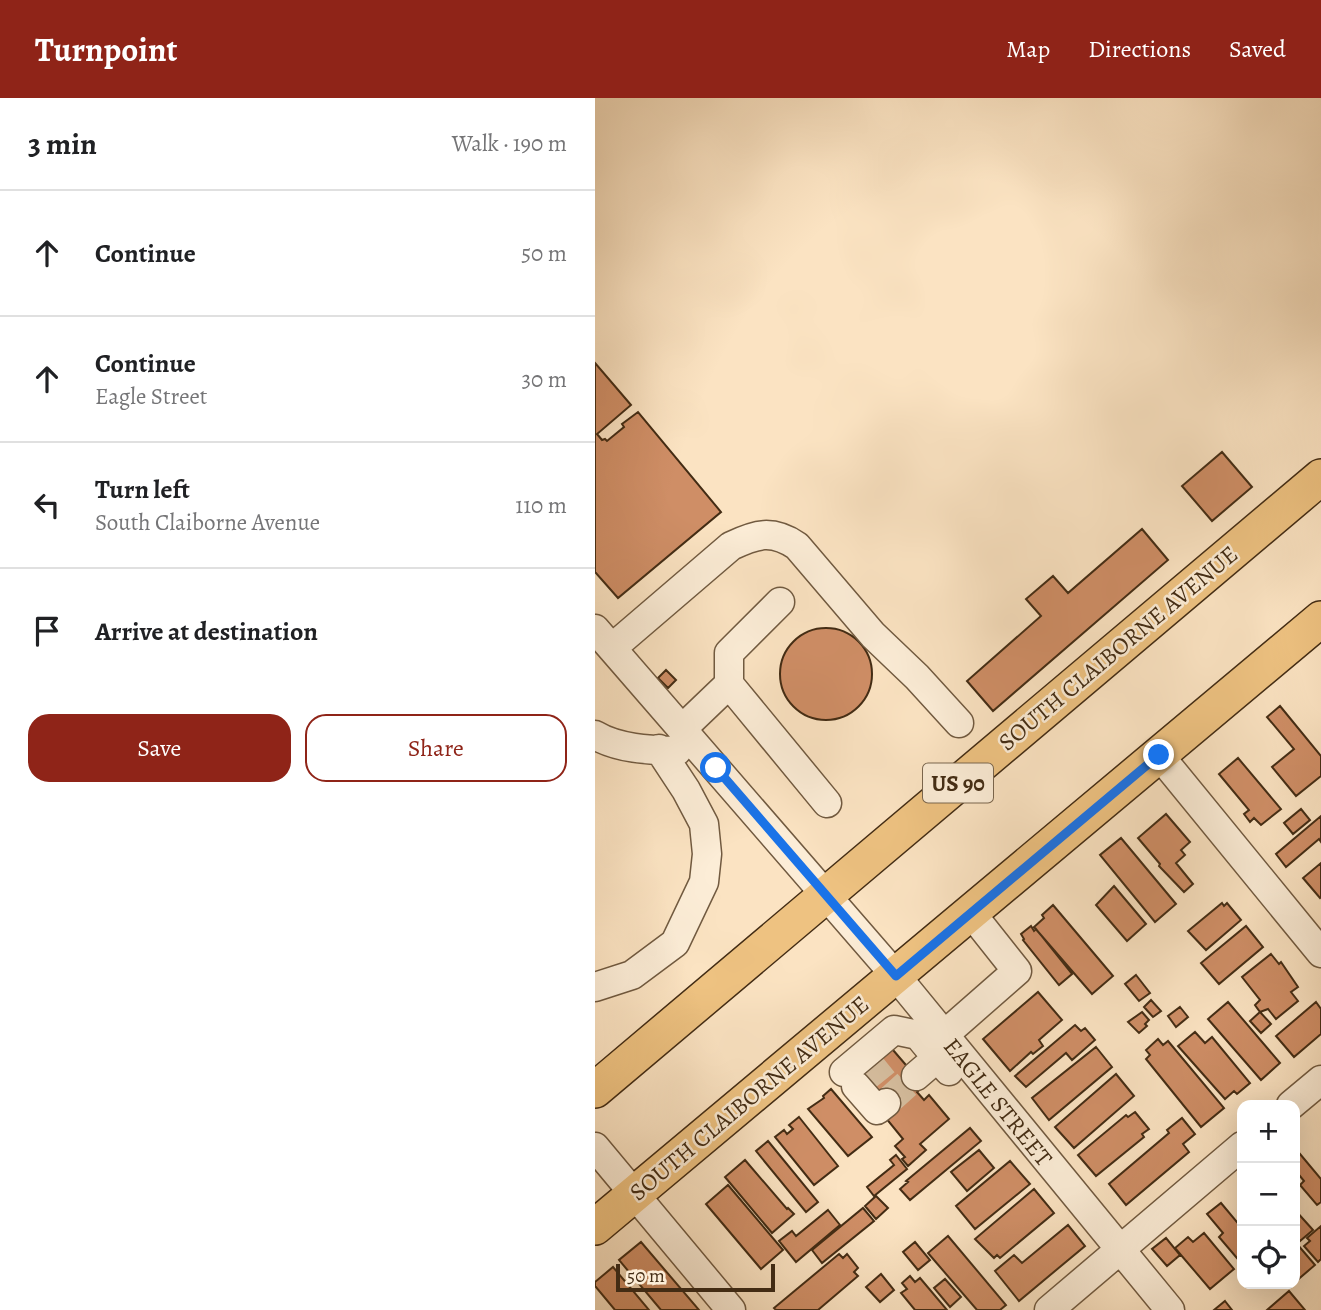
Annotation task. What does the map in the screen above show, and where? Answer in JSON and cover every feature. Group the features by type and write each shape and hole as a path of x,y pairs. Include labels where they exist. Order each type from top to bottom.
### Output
{"main road":[{"name":"SOUTH CLAIBORNE AVENUE","path":"595,1090 1321,477"},
{"name":"SOUTH CLAIBORNE AVENUE","path":"595,1227 1321,619"}],"street":[{"path":"600,636 731,546 750,537 783,536 797,545 873,635 917,677 959,723"},
{"path":"780,602 729,653 729,684 827,803"},
{"name":"EAGLE STREET","path":"600,636 896,976 920,1039 972,1088 1170,1310"},
{"path":"682,729 729,684"},
{"path":"595,735 632,747 700,751"},
{"path":"595,987 632,975 675,943 704,882 705,824 659,749"},
{"path":"1159,755 1321,954"},
{"path":"855,1079 920,1039 1017,971 971,913"},
{"path":"867,999 920,1039"},
{"path":"818,1039 855,1079 877,1110 886,1103"},
{"path":"916,1076 920,1039"},
{"path":"1297,1100 1321,1080"},
{"path":"595,1147 731,1310"},
{"path":"1049,1310 1237,1150"}],"building":[{"path":"595,363 631,405 597,434 602,440 607,441 624,427 622,424 638,412 721,512 618,598 595,572"},
{"path":"1222,452 1252,487 1212,521 1182,486"},
{"path":"1142,529 1168,560 993,711 967,681 1041,616 1026,599 1053,576 1068,593"},
{"path":"826,628 844,631 859,641 869,656 872,674 869,692 859,707 844,717 826,720 808,717 793,707 783,692 780,674 783,656 793,641 808,631"},
{"path":"666,670 676,680 668,688 658,678"},
{"path":"1280,706 1321,756 1321,776 1296,796 1272,767 1294,749 1267,717"},
{"path":"1238,758 1281,809 1261,825 1254,818 1250,822 1244,814 1249,810 1219,774"},
{"path":"1301,809 1310,820 1293,834 1284,823"},
{"path":"1166,814 1190,842 1181,850 1185,855 1176,863 1193,884 1184,892 1159,866 1138,838"},
{"path":"1321,816 1321,842 1319,839 1286,867 1276,854"},
{"path":"1121,838 1176,904 1155,922 1100,855"},
{"path":"1321,863 1321,897 1320,898 1303,878"},
{"path":"1114,886 1146,924 1127,941 1096,905"},
{"path":"1222,903 1224,906 1227,903 1241,920 1206,950 1188,931"},
{"path":"1053,905 1113,976 1092,994 1034,927"},
{"path":"1031,926 1072,974 1059,985 1023,940 1021,934"},
{"path":"1246,926 1263,947 1219,984 1201,963"},
{"path":"1271,954 1279,964 1281,962 1298,987 1291,992 1298,1001 1276,1019 1268,1009 1260,1012 1255,1005 1260,1000 1242,977"},
{"path":"1136,975 1150,993 1139,1001 1125,984"},
{"path":"1038,992 1062,1020 1039,1040 1043,1046 1033,1054 1031,1052 1010,1071 983,1039"},
{"path":"1151,1000 1161,1011 1153,1017 1144,1007"},
{"path":"1228,1002 1280,1063 1261,1080 1208,1019"},
{"path":"1316,1002 1321,1009 1321,1034 1294,1057 1276,1036"},
{"path":"1180,1007 1188,1017 1176,1027 1168,1016"},
{"path":"1142,1012 1149,1020 1139,1033 1128,1022"},
{"path":"1260,1012 1271,1024 1261,1033 1250,1021"},
{"path":"1075,1025 1081,1031 1085,1028 1095,1040 1072,1060 1066,1053 1026,1087 1015,1076"},
{"path":"1195,1032 1205,1043 1212,1037 1250,1083 1237,1094 1234,1091 1225,1099 1178,1046"},
{"path":"1158,1039 1163,1045 1168,1041 1224,1108 1201,1127 1146,1059 1150,1055 1146,1050"},
{"path":"887,1043 924,1086 917,1092 924,1100 929,1095 949,1119 920,1144 926,1150 908,1166 902,1159 905,1157 895,1146 903,1139 885,1117 855,1069"},
{"path":"1096,1047 1112,1067 1049,1120 1032,1098"},
{"path":"1116,1074 1134,1096 1074,1148 1055,1127"},
{"path":"831,1089 872,1137 848,1156 808,1109 824,1098"},
{"path":"1135,1112 1149,1129 1142,1134 1144,1137 1096,1176 1078,1155 1126,1115 1128,1117"},
{"path":"799,1117 838,1166 814,1185 775,1137 784,1130 787,1134 793,1129 789,1125"},
{"path":"1182,1118 1195,1134 1183,1144 1189,1152 1126,1205 1109,1184 1169,1133 1167,1130"},
{"path":"970,1128 981,1141 910,1200 900,1189 908,1182 906,1181"},
{"path":"768,1141 818,1202 806,1212 756,1151"},
{"path":"979,1150 994,1168 967,1191 951,1172"},
{"path":"1300,1154 1321,1179 1321,1202 1317,1205 1300,1185 1304,1181 1300,1176"},
{"path":"896,1155 907,1169 874,1196 867,1187 894,1165 890,1160"},
{"path":"745,1160 794,1214 772,1233 725,1177"},
{"path":"1010,1161 1030,1184 975,1229 956,1206"},
{"path":"728,1185 783,1250 761,1269 706,1204"},
{"path":"1034,1189 1054,1213 1000,1258 997,1255 994,1258 975,1239"},
{"path":"876,1196 888,1208 876,1219 865,1206"},
{"path":"1221,1203 1237,1222 1237,1258 1219,1237 1223,1233 1207,1214"},
{"path":"863,1208 874,1221 822,1263 812,1250"},
{"path":"828,1210 840,1225 796,1262 779,1241 792,1231 796,1236"},
{"path":"1300,1216 1313,1230 1300,1241"},
{"path":"1068,1225 1085,1246 1019,1301 995,1271 1014,1255 1022,1263"},
{"path":"1321,1226 1321,1259 1318,1262 1304,1246 1310,1241 1307,1238"},
{"path":"1204,1233 1234,1269 1210,1289 1175,1248 1188,1237 1193,1242"},
{"path":"948,1236 1006,1305 1000,1310 977,1310 928,1253"},
{"path":"1166,1238 1180,1255 1167,1266 1152,1249"},
{"path":"641,1242 699,1310 661,1310 619,1260"},
{"path":"915,1242 930,1260 918,1270 903,1252"},
{"path":"1300,1248 1315,1265 1300,1278"},
{"path":"839,1254 843,1258 847,1254 858,1268 854,1272 858,1276 818,1310 774,1308"},
{"path":"613,1267 649,1310 615,1310 595,1286 595,1282"},
{"path":"881,1274 894,1290 880,1302 866,1287"},
{"path":"910,1276 915,1282 920,1278 947,1310 915,1310 901,1293 907,1289 902,1283"},
{"path":"945,1279 961,1297 950,1307 934,1288"},
{"path":"1289,1291 1305,1310 1267,1310"},
{"path":"1225,1301 1232,1310 1214,1310"}],"tunnel":[{"path":"864,1079 896,1053"},
{"path":"886,1103 916,1076"}],"route":[{"path":"716,768 896,976 1159,755"}]}
